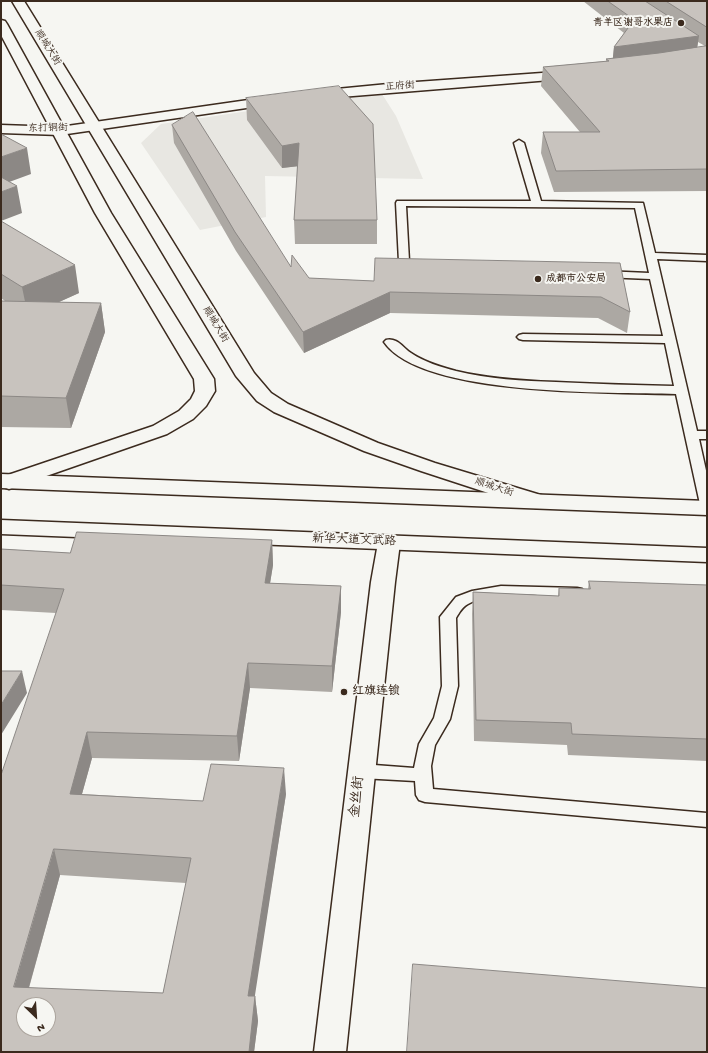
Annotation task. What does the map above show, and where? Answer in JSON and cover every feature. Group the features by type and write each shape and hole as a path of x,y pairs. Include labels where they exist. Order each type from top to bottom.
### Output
{"main road":[{"name":"顺城大街","path":"18,1 246,376 264,397 281,408 371,447 428,467 536,501"},
{"path":"1,24 103,213 204,379 205,391 199,402 186,415 160,430 5,482"},
{"name":"正府街","path":"306,96 388,88 584,74"},
{"path":"94,125 290,98"},
{"name":"东打铜街","path":"1,129 60,131 94,125"},
{"path":"5,482 707,508"},
{"name":"新华大道文武路","path":"1,527 707,555"},
{"name":"金丝街","path":"330,1052 361,771 389,543"}],"lane":[{"path":"519,143 538,204"},
{"path":"430,269 413,267 404,262 402,203 639,205 707,504"},
{"path":"650,256 707,258"},
{"path":"593,274 655,276"},
{"path":"523,337 670,340"},
{"path":"390,342 394,347 418,362 450,373 489,382 525,385 681,390"},
{"path":"691,435 707,435"},
{"path":"591,594 506,590 478,594 461,601 448,618 450,686 442,719 427,744 422,766 425,796 707,820"},
{"path":"361,771 423,775"}],"shaded area":[{"path":"382,94 396,116 423,179 265,176 266,217 200,230 141,143 161,124 342,97"}],"building":[{"path":"608,1 645,1 699,36 614,47 634,20"},
{"path":"666,1 707,1 707,27"},
{"path":"707,46 707,169 556,171 543,132 600,132 543,67 609,61 606,59"},
{"path":"339,86 373,124 377,220 294,220 299,143 282,146 246,98"},
{"path":"193,112 291,267 292,255 309,278 374,281 375,258 620,263 630,312 601,297 390,292 303,332 235,232 172,125"},
{"path":"1,134 27,148 1,157"},
{"path":"1,177 17,186 1,192"},
{"path":"1,221 75,265 22,287 1,274"},
{"path":"1,301 101,303 66,398 1,396"},
{"path":"77,532 272,540 265,583 341,586 332,666 248,663 237,736 87,732 70,794 203,801 211,764 284,768 248,996 255,996 249,1052 1,1052 1,775 64,589 1,585 1,549 70,553","holes":["54,849 191,858 163,993 14,987"]},
{"path":"589,581 707,585 707,739 572,734 571,723 476,720 473,592 559,596 559,588 590,589"},
{"path":"1,671 22,671 1,705"},
{"path":"413,964 707,988 707,1052 407,1052"}],"place":[{"name":"青羊区谢哥水果店","path":"681,23"},
{"name":"成都市公安局","path":"538,279"},
{"name":"红旗连锁","path":"344,692"}]}
